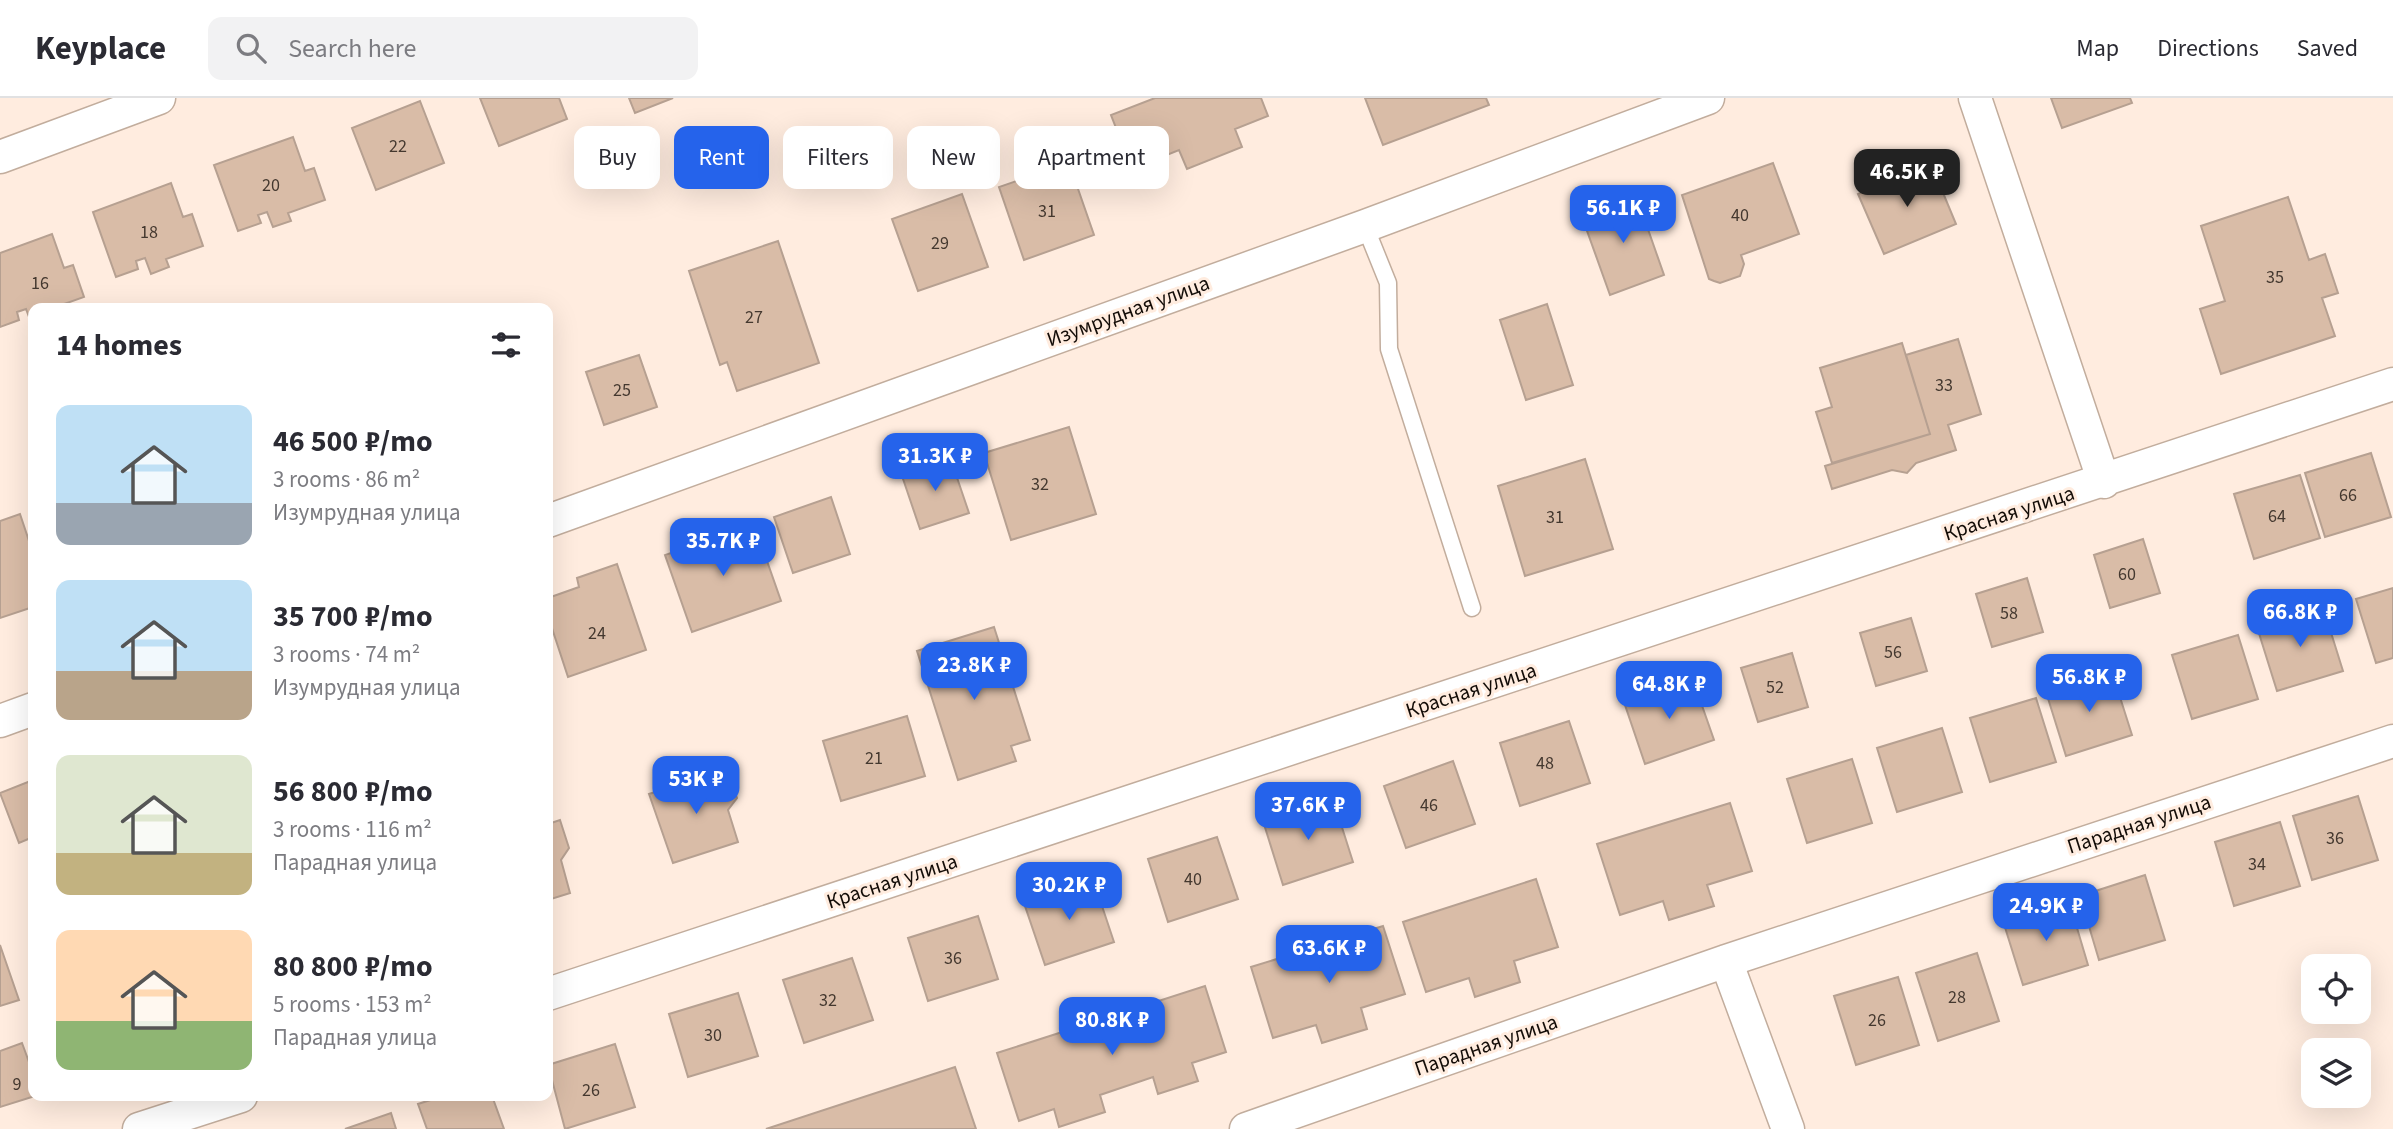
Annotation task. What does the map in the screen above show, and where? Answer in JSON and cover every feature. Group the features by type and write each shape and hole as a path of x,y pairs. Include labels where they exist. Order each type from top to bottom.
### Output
{"street":[{"path":"0,157 159,98"},
{"name":"Изумрудная улица","path":"553,519 1365,226 1708,98"},
{"path":"1975,98 2104,482"},
{"name":"Красная улица","path":"553,992 2104,482 2393,384"},
{"path":"0,721 28,711"},
{"name":"Парадная улица","path":"1246,1129 1726,961 2393,741"},
{"path":"1726,961 1788,1129"},
{"path":"139,1129 226,1101"}],"lane":[{"path":"1365,226 1388,283 1388,349 1472,608"}],"building":[{"path":"480,98 559,98 567,119 499,146"},
{"path":"629,98 673,98 635,113"},
{"path":"1155,98 1261,98 1268,116 1235,129 1242,147 1187,169 1179,150 1169,154 1169,126 1115,126 1111,115"},
{"path":"1365,98 1486,98 1489,105 1383,145"},
{"path":"2051,98 2130,98 2132,103 2062,128"},
{"path":"420,101 444,163 376,190 352,128"},
{"path":"293,137 305,171 314,168 325,200 288,213 291,221 273,227 267,212 258,215 261,223 238,231 214,165"},
{"path":"1773,163 1799,234 1741,255 1744,264 1740,276 1720,283 1709,279 1682,195"},
{"path":"1931,164 1956,224 1884,254 1858,194"},
{"path":"1014,182 1014,189 1078,189 1094,235 1024,260 1000,187"},
{"path":"171,183 183,217 192,214 203,246 166,259 169,267 151,274 145,258 136,261 138,269 116,277 93,212"},
{"path":"962,194 988,267 918,291 892,219"},
{"path":"1636,195 1664,275 1610,295 1581,214"},
{"path":"2288,197 2309,260 2325,254 2338,293 2322,298 2335,336 2221,374 2200,309 2225,301 2201,226"},
{"path":"52,234 64,268 73,265 84,297 67,303 28,303 28,314 26,309 17,312 19,320 0,327 0,253"},
{"path":"778,241 819,363 737,391 727,362 720,365 689,271"},
{"path":"1547,304 1573,385 1526,400 1500,320"},
{"path":"1958,339 1981,414 1948,425 1956,450 1916,463 1907,473 1892,470 1832,489 1825,466 1930,434 1906,355"},
{"path":"1902,343 1930,434 1832,463 1816,412 1832,407 1820,368"},
{"path":"639,355 657,407 604,425 586,372"},
{"path":"1069,427 1096,514 1011,540 984,453"},
{"path":"2371,453 2391,517 2325,537 2305,473"},
{"path":"950,457 969,513 920,529 901,473"},
{"path":"1585,459 1613,549 1525,576 1498,486"},
{"path":"2300,475 2320,538 2254,559 2234,494"},
{"path":"831,497 850,554 793,573 774,517"},
{"path":"20,514 28,538 28,609 0,618 0,521"},
{"path":"754,524 781,601 692,632 665,555"},
{"path":"2143,539 2160,593 2110,608 2094,555"},
{"path":"617,564 646,650 568,677 553,631 553,596 579,587 577,578"},
{"path":"2027,578 2043,632 1992,647 1976,594"},
{"path":"2393,588 2393,658 2376,663 2356,599"},
{"path":"2323,607 2343,671 2277,691 2257,627"},
{"path":"1911,618 1927,671 1876,686 1860,633"},
{"path":"994,627 1030,740 1011,746 1016,761 958,780 917,651"},
{"path":"2238,635 2258,699 2192,719 2172,655"},
{"path":"1792,653 1808,707 1758,722 1741,668"},
{"path":"2112,672 2132,735 2066,756 2046,692"},
{"path":"1692,677 1714,740 1645,764 1624,702"},
{"path":"2036,698 2056,762 1990,782 1970,718"},
{"path":"907,716 925,776 841,801 823,741"},
{"path":"1569,721 1590,783 1520,806 1500,743"},
{"path":"1942,728 1962,792 1897,812 1877,748"},
{"path":"1852,759 1872,823 1807,843 1787,779"},
{"path":"1453,761 1475,824 1406,848 1384,786"},
{"path":"727,770 737,798 728,810 738,842 673,863 649,794"},
{"path":"28,782 28,839 19,843 0,793"},
{"path":"2358,796 2378,860 2312,880 2293,816"},
{"path":"1333,799 1353,862 1283,885 1263,821"},
{"path":"1730,803 1752,871 1707,885 1714,906 1669,920 1663,901 1620,915 1597,844"},
{"path":"560,820 569,848 561,860 570,893 553,898 553,822"},
{"path":"2280,822 2300,886 2234,906 2215,842"},
{"path":"1217,837 1238,899 1168,922 1148,859"},
{"path":"2145,875 2165,940 2099,960 2080,896"},
{"path":"1093,879 1114,942 1045,965 1024,903"},
{"path":"1536,879 1558,947 1514,961 1520,982 1475,997 1469,978 1426,992 1403,922"},
{"path":"2069,901 2088,965 2023,985 2003,921"},
{"path":"978,916 998,979 928,1001 908,938"},
{"path":"1383,926 1405,994 1361,1008 1367,1029 1322,1043 1316,1025 1273,1038 1251,967"},
{"path":"0,945 19,1000 0,1006"},
{"path":"1977,953 1999,1021 1938,1041 1916,973"},
{"path":"852,958 873,1020 804,1043 783,980"},
{"path":"1898,977 1919,1045 1856,1065 1834,996"},
{"path":"1205,986 1226,1052 1192,1063 1198,1081 1158,1094 1153,1077 1100,1095 1105,1112 1059,1127 1054,1109 1019,1121 997,1053"},
{"path":"738,993 758,1056 688,1077 669,1014"},
{"path":"22,1043 28,1059 28,1098 0,1107 0,1051"},
{"path":"615,1044 635,1107 565,1129 553,1084 553,1063"},
{"path":"955,1067 976,1129 766,1129"},
{"path":"427,1101 494,1101 504,1129 427,1129 418,1104"},
{"path":"391,1113 396,1129 345,1129"}]}
